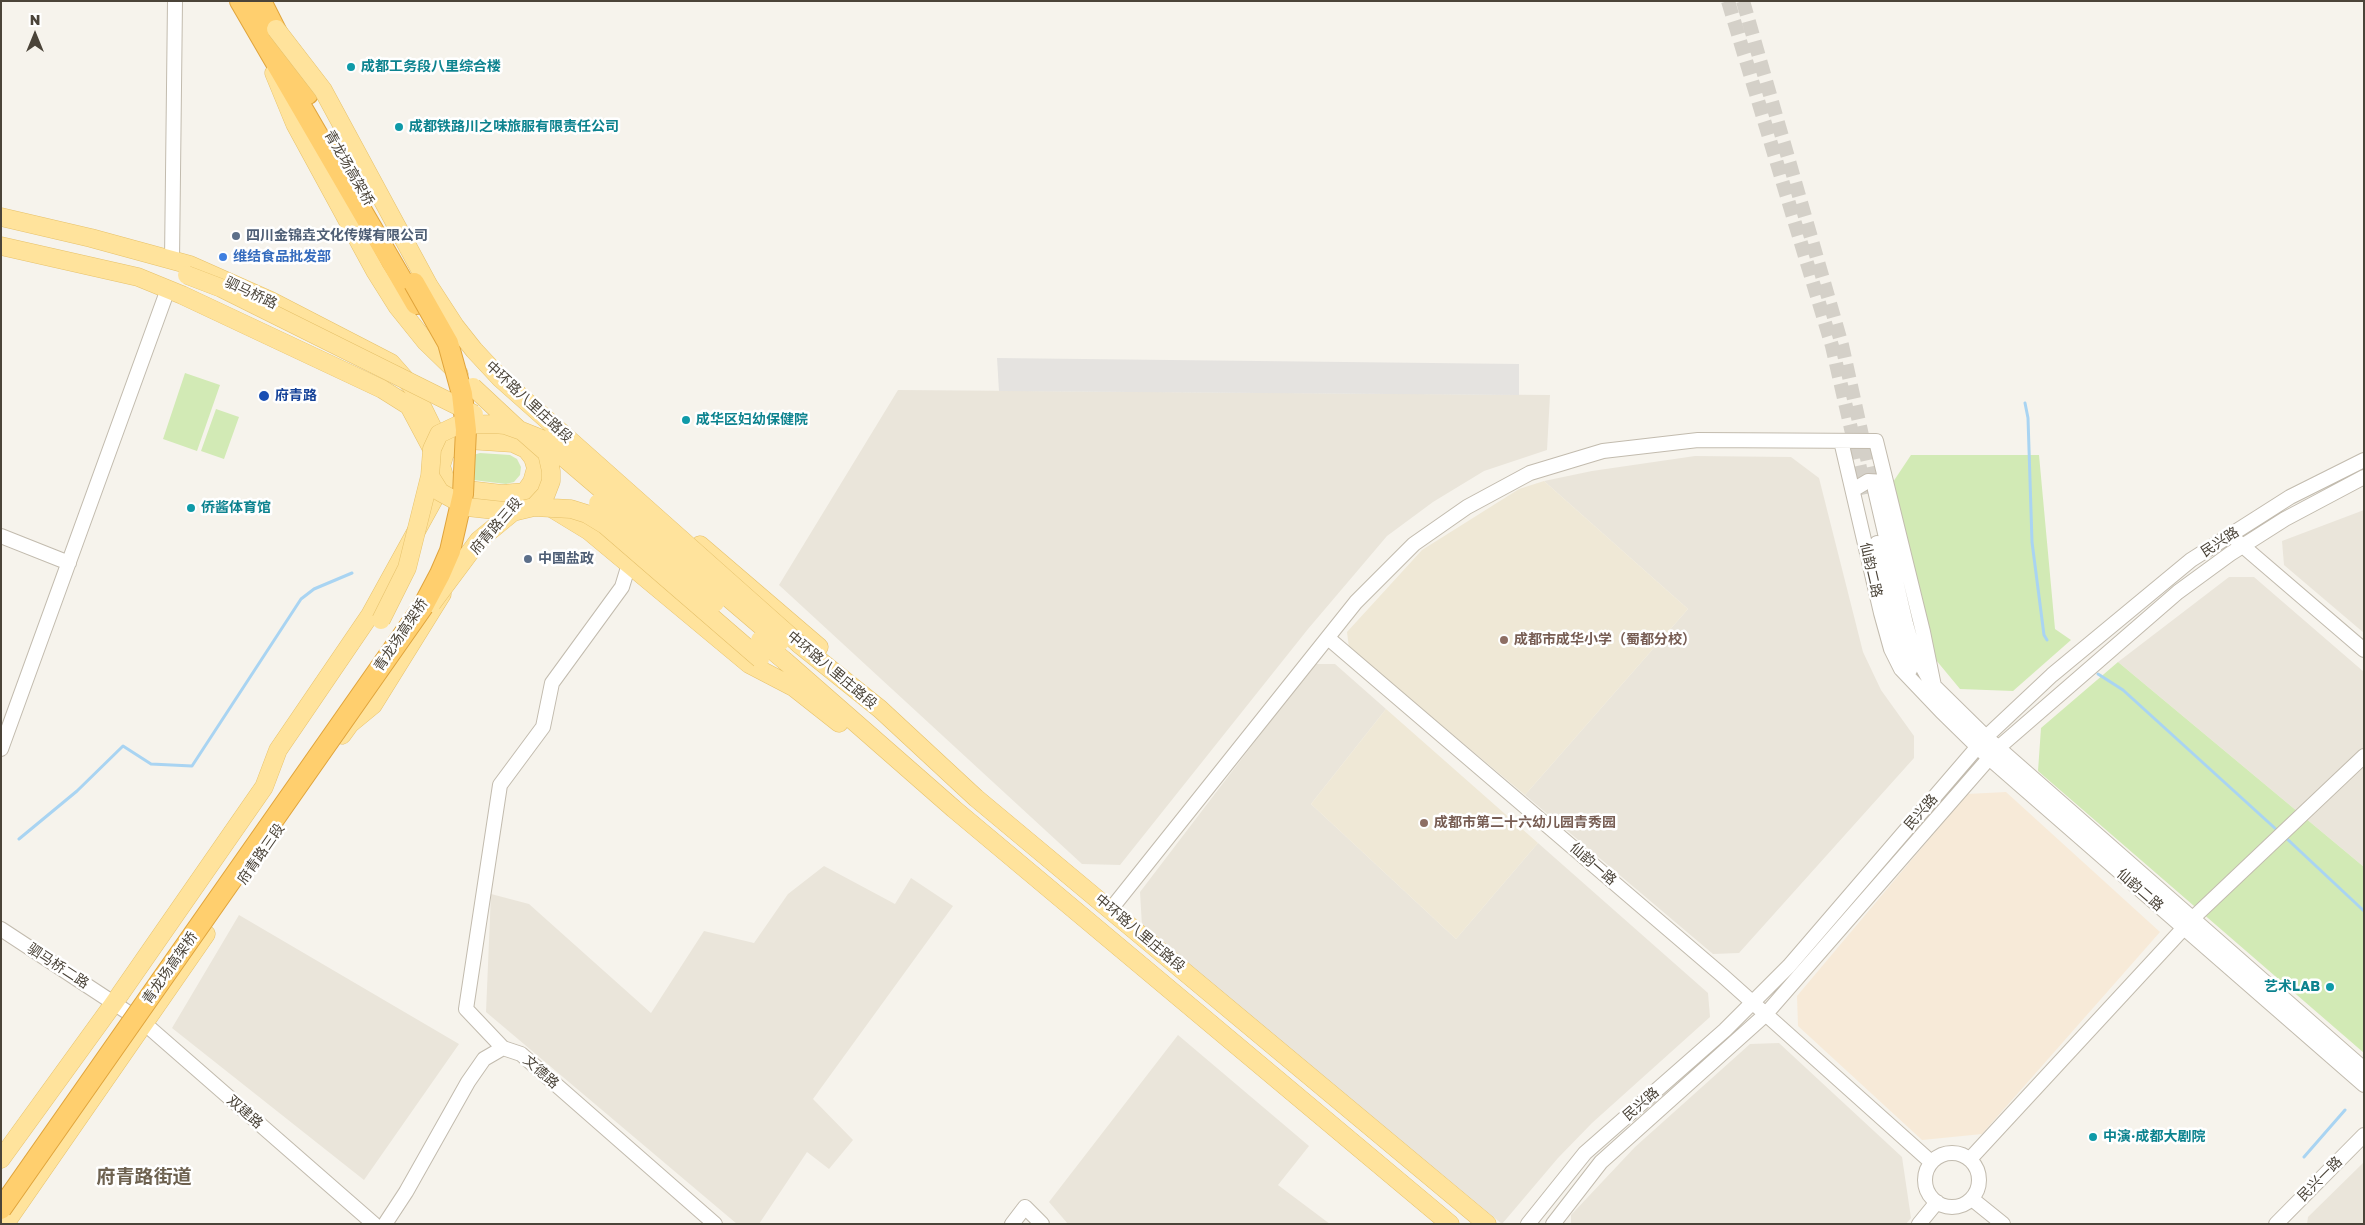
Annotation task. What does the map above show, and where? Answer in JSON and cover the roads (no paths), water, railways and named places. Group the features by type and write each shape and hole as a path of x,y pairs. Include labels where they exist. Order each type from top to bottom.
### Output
{"highway":[{"name":"青龙场高架桥","path":"1,1209 422,608 446,559 463,494 466,430 462,394 448,343 311,101 269,34 240,1"},
{"name":"青龙场高架桥","path":"1,1192 369,664 414,603 438,551 450,511 454,413 440,355 406,285 269,34 261,1"}],"main road":[{"name":"中环路八里庄路段","path":"269,34 294,124 375,271 397,306 426,342 585,492 792,652 880,709 976,798 1487,1224"},
{"name":"中环路八里庄路段","path":"269,34 323,90 416,263 455,326 474,350 502,379 792,652 954,809 1450,1224"},
{"name":"驷马桥路","path":"1,218 91,238 190,265 271,302 391,363 413,388 439,464"},
{"path":"1,246 138,277 222,288 520,437 607,466 857,679 880,709"},
{"path":"145,254 179,283 217,299 408,395 416,406 439,464 454,485 468,490 502,494 571,509 587,514 604,525 760,659 896,768 954,809"},
{"path":"494,424 458,425 439,434 440,492 467,507 513,512"},
{"path":"264,788 278,750 370,615 439,464 450,448 468,440 520,437 548,443 792,652 937,772 976,798"},
{"name":"府青路三段","path":"5,1224 350,724 373,704 443,594 471,555 530,500 546,494 551,481 552,471 547,453 520,437"},
{"path":"1,1159 114,1003 381,620 407,568 439,464"},
{"path":"350,724 466,557 489,530 530,500"},
{"path":"530,500 589,531 749,664 797,689"}],"street":[{"path":"172,260 175,1"},
{"path":"1,749 69,563 179,283"},
{"path":"1111,909 1356,602 1414,544 1467,507 1530,473 1603,451 1698,440 1876,441 1923,632 1927,688"},
{"name":"仙韵二路","path":"1841,441 1864,491 1927,688"},
{"name":"民兴路","path":"1528,1224 1585,1153 1725,1030 1789,966 1981,741 2052,675 2176,572 2290,497 2364,460"},
{"name":"民兴路","path":"1553,1224 1601,1162 1765,1015 1994,753 2178,592 2285,519 2364,477"},
{"path":"1864,491 1868,481 1886,482"},
{"name":"仙韵二路","path":"1864,491 1891,649 1901,669 1927,688 1994,753 2188,923 2364,1084"},
{"path":"2230,535 2364,650"},
{"path":"1,536 69,563"},
{"path":"385,1224 406,1192 468,1082 484,1060 503,1048 466,1009 500,785 543,727 552,683 622,587 629,564"},
{"name":"仙韵一路","path":"1328,638 1752,1003 1931,1162"},
{"path":"1970,1159 2188,923 2364,756"},
{"name":"仙韵二路","path":"2188,923 2364,1069"},
{"name":"驷马桥二路","path":"1,929 114,1003"},
{"name":"双建路","path":"114,1003 144,1023 374,1224"},
{"name":"文德路","path":"503,1048 521,1054 715,1224"},
{"name":"民兴一路","path":"2276,1224 2364,1135"},
{"path":"1946,1154 1963,1155 1970,1159 1976,1166 1980,1182 1972,1199 1955,1207 1937,1202 1926,1188 1925,1178 1931,1162 1946,1154"},
{"path":"1972,1199 2003,1224"},
{"path":"1919,1224 1937,1202"},
{"path":"1012,1224 1024,1208 1042,1224"}],"waterway":[{"path":"2025,403 2028,418 2032,542 2044,635 2047,640"},
{"path":"19,839 77,791 123,746 151,764 192,766 301,599 314,589 352,573"},
{"path":"2098,674 2123,690 2278,831"},
{"path":"2285,837 2364,911"},
{"path":"2304,1157 2345,1110"}],"tunnel":[{"path":"1728,1 1832,346 1866,494"},
{"path":"1743,1 1842,345 1873,485"}],"place":[{"name":"成都工务段八里综合楼","path":"351,67"},
{"name":"成都铁路川之味旅服有限责任公司","path":"399,127"},
{"name":"四川金锦垚文化传媒有限公司","path":"236,236"},
{"name":"维结食品批发部","path":"223,257"},
{"name":"府青路","path":"264,396"},
{"name":"成华区妇幼保健院","path":"686,420"},
{"name":"侨酱体育馆","path":"191,508"},
{"name":"中国盐政","path":"528,559"},
{"name":"成都市成华小学（蜀都分校）","path":"1504,640"},
{"name":"成都市第二十六幼儿园青秀园","path":"1424,823"},
{"name":"艺术LAB","path":"2330,987"},
{"name":"中演·成都大剧院","path":"2093,1137"}],"district":[{"name":"府青路街道","path":"144,1177"}]}
